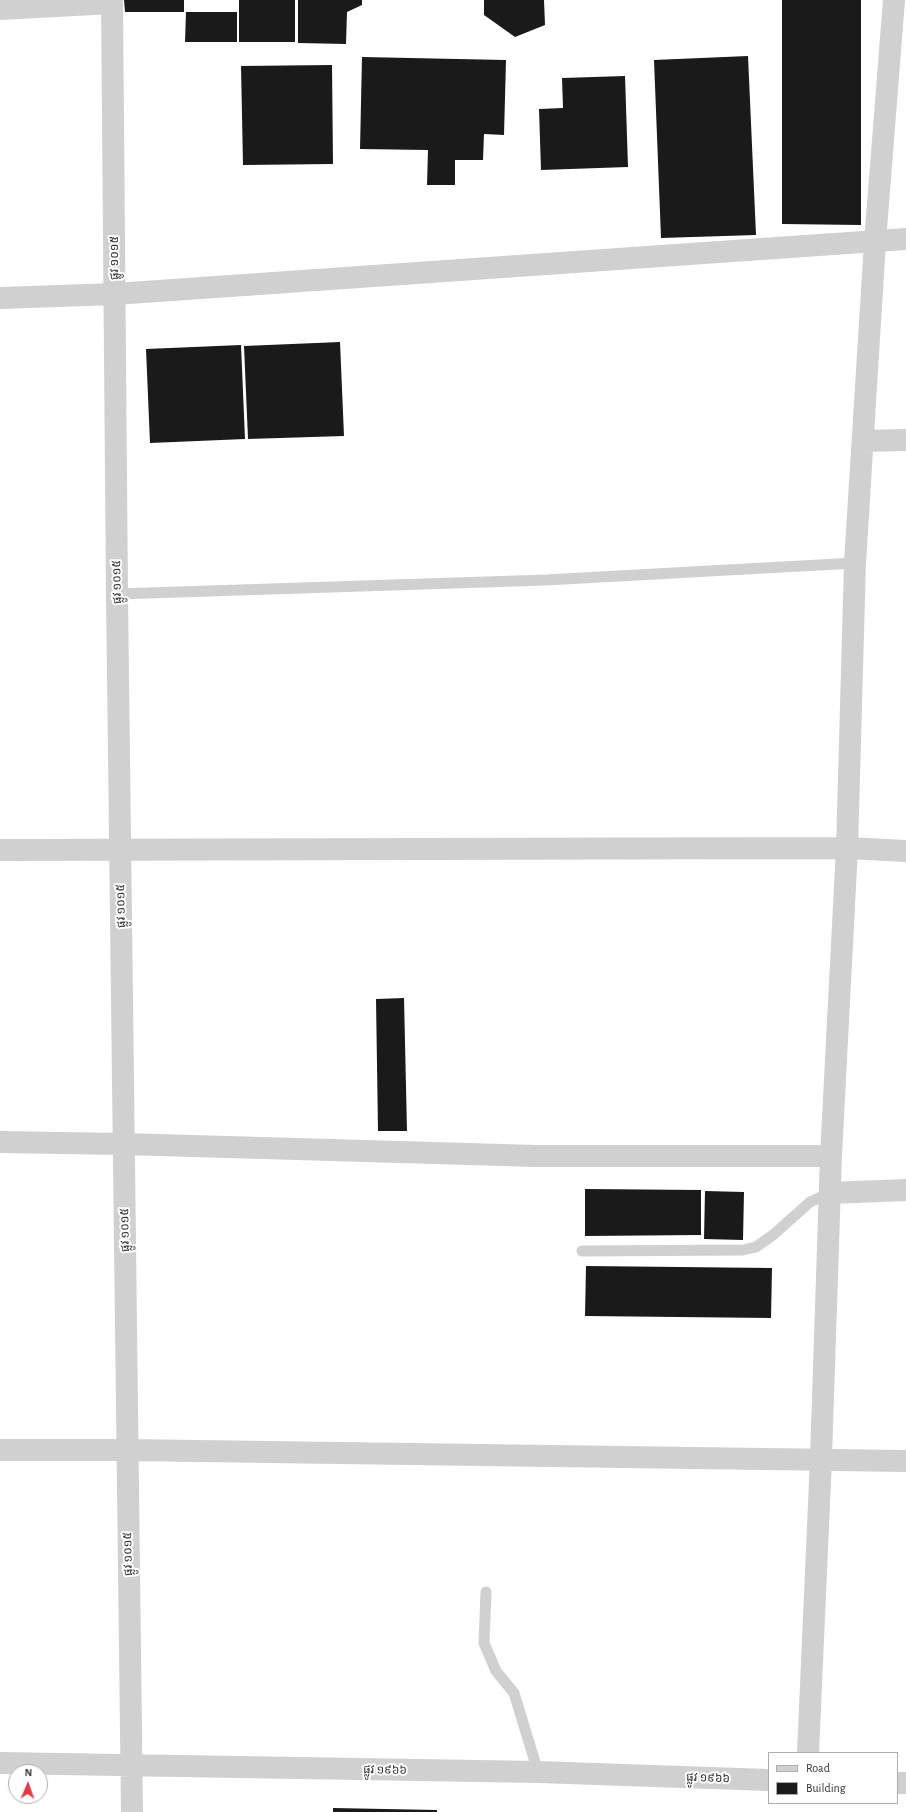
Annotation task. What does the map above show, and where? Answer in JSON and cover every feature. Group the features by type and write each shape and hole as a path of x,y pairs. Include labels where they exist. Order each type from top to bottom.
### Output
{"street":[{"path":"808,1752 821,1458 831,1156 847,848 855,563 875,242 894,0"},
{"path":"0,9 112,1"},
{"name":"ផ្លូវ ១០១៥","path":"112,1 117,594 130,1765 132,1812"},
{"path":"0,298 115,294 906,239"},
{"path":"863,441 906,440"},
{"path":"0,850 847,848 906,851"},
{"path":"0,1142 124,1144 537,1156 831,1156"},
{"path":"830,1193 906,1190"},
{"path":"0,1450 127,1450 821,1458 906,1461"},
{"name":"ផ្លូវ ១៩៦៦","path":"0,1763 538,1772 768,1780"}],"lane":[{"path":"117,594 546,580 855,563"},
{"path":"582,1251 743,1250 756,1247 773,1235 810,1202 830,1193"},
{"path":"486,1592 484,1643 496,1671 514,1693 538,1772"}],"building":[{"path":"124,0 184,0 184,12 125,12"},
{"path":"239,0 295,0 295,42 239,42"},
{"path":"298,0 362,0 362,5 347,12 346,44 298,43"},
{"path":"484,0 544,0 545,25 515,37 484,15"},
{"path":"782,0 861,0 861,225 782,224"},
{"path":"186,12 237,12 237,42 185,42"},
{"path":"748,56 756,235 661,238 654,60"},
{"path":"362,57 506,60 504,135 484,134 483,160 455,160 455,185 427,185 428,150 360,149"},
{"path":"332,65 333,164 243,165 241,66"},
{"path":"625,76 628,167 541,170 539,109 563,108 562,78"},
{"path":"340,342 344,436 248,439 244,346"},
{"path":"241,345 245,439 150,443 146,349"},
{"path":"404,998 407,1131 378,1131 376,999"},
{"path":"585,1189 701,1190 701,1235 585,1236"},
{"path":"705,1191 744,1192 743,1240 704,1239"},
{"path":"586,1266 772,1268 771,1318 585,1316"},
{"path":"333,1808 437,1810 437,1812 333,1812"}]}
